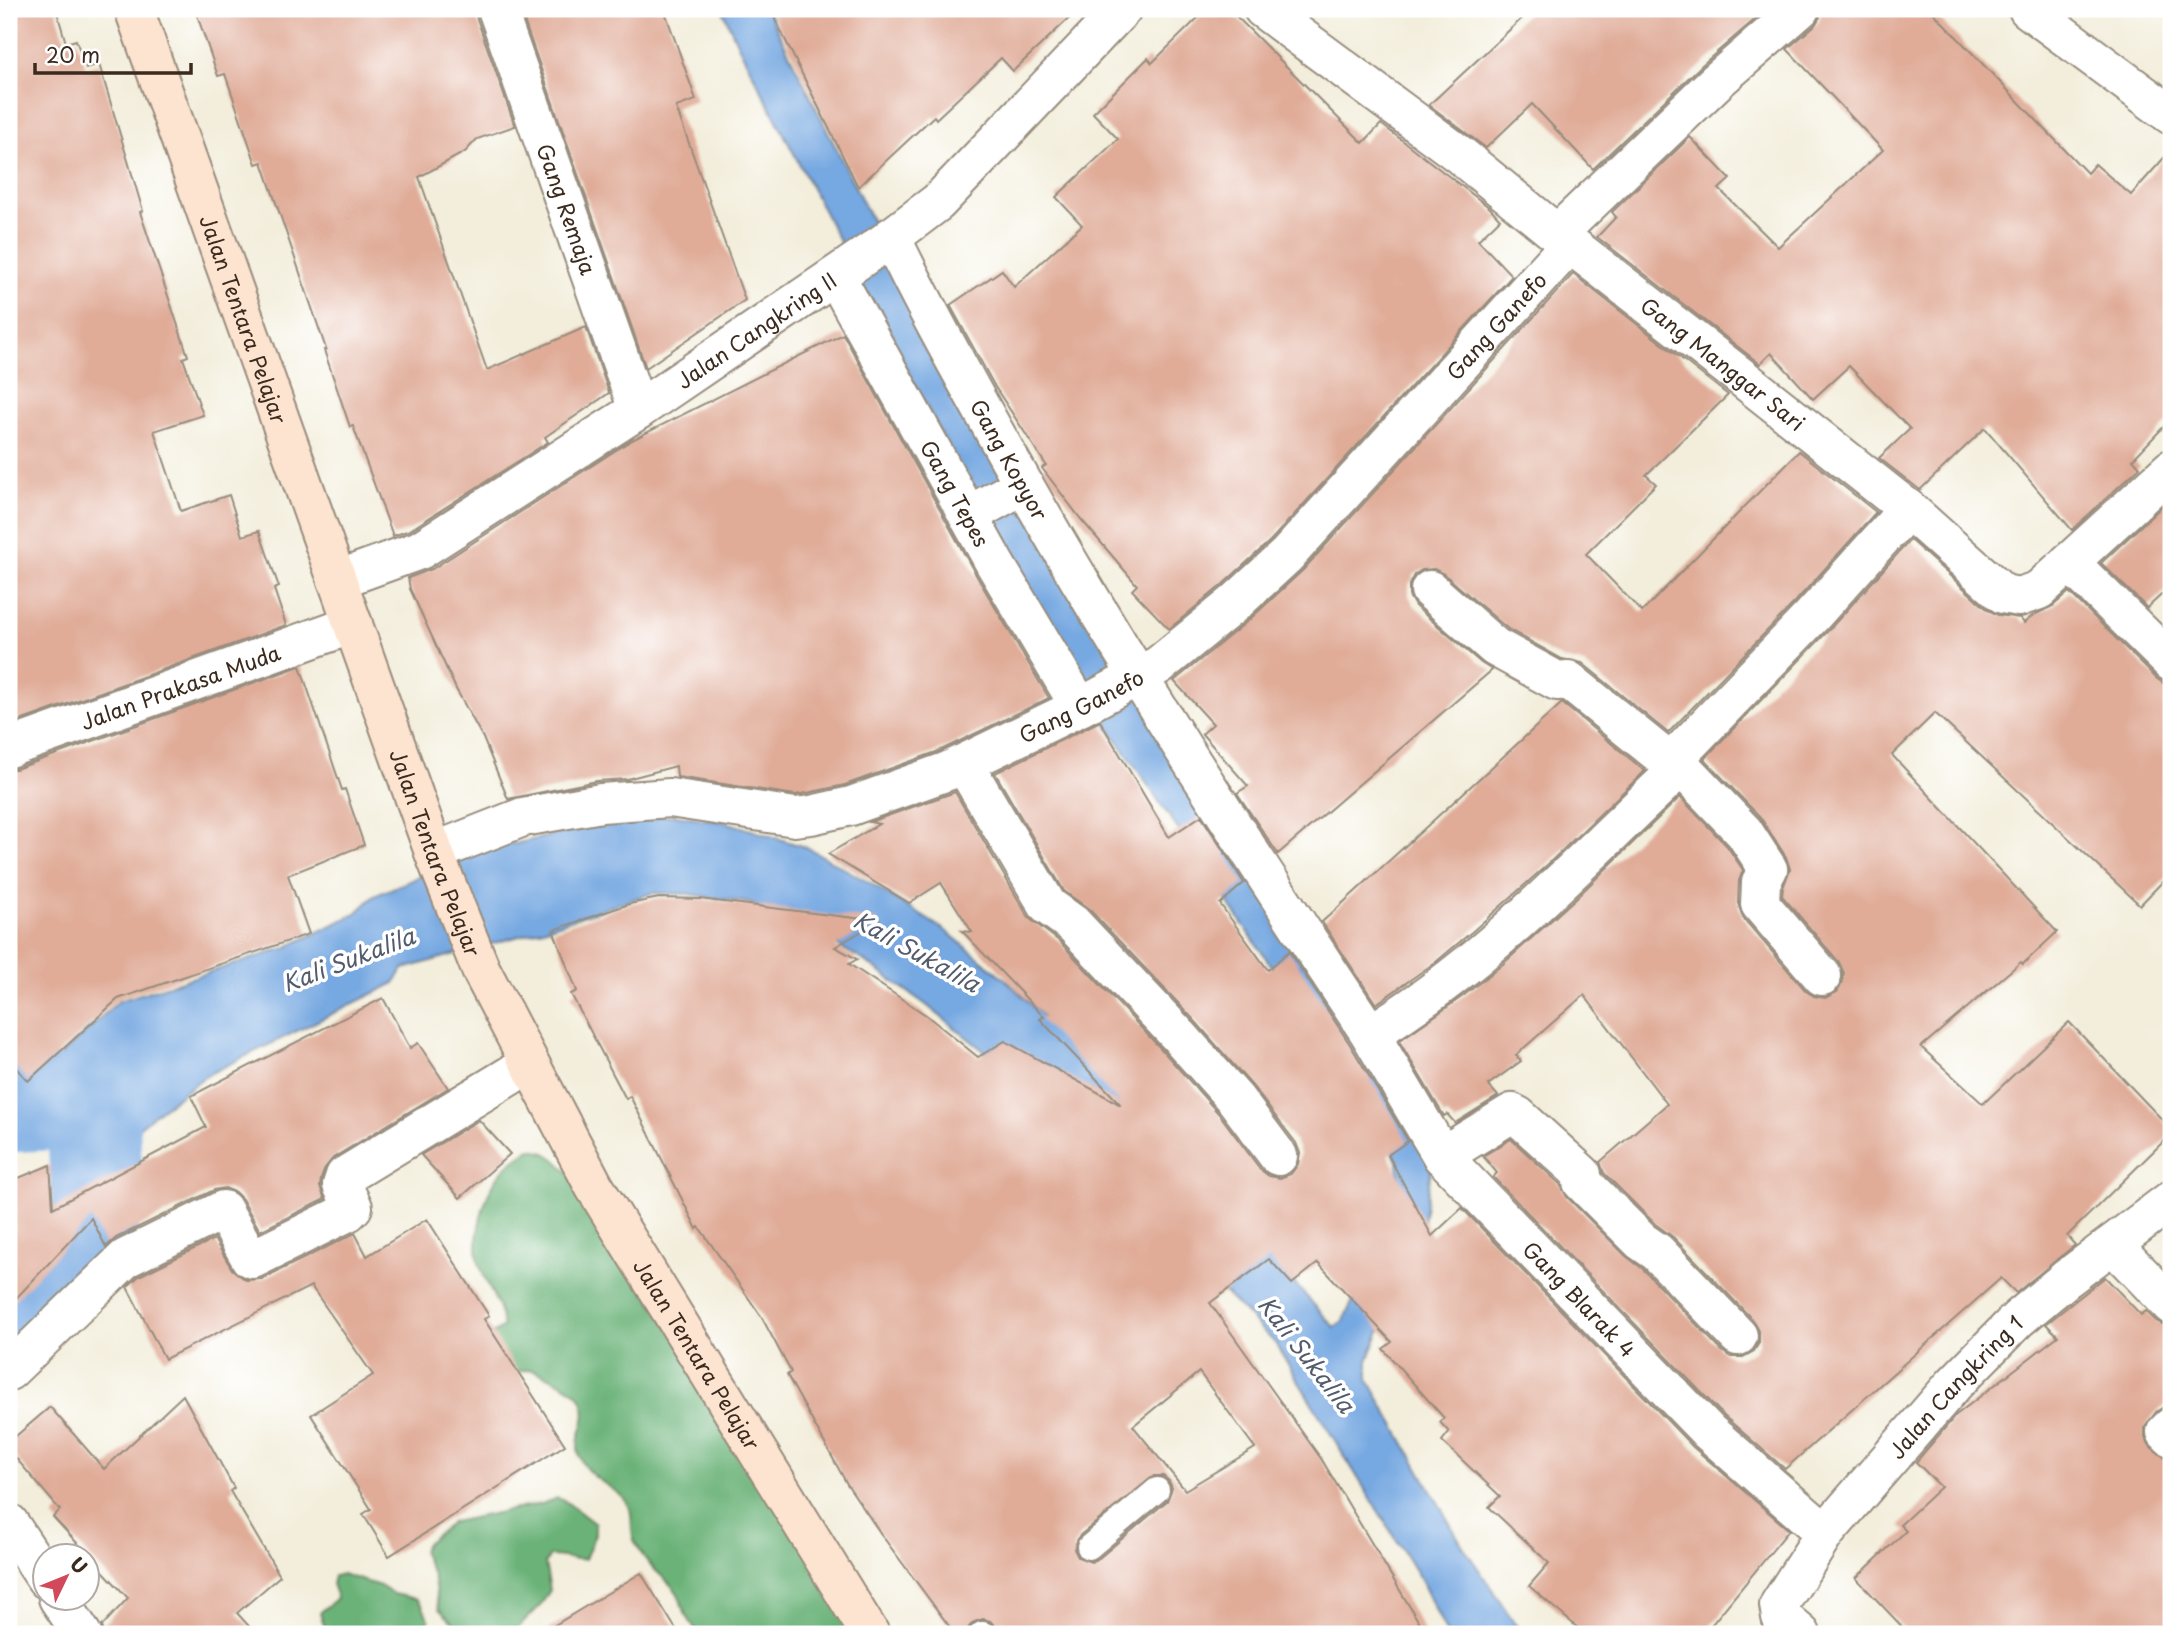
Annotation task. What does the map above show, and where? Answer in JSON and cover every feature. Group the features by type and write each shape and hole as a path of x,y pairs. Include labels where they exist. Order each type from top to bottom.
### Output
{"main road":[{"name":"Jalan Tentara Pelajar","path":"134,9 435,855 481,970 594,1186 870,1634"}],"street":[{"name":"Gang Remaja","path":"497,9 638,410"},
{"name":"Jalan Cangkring II","path":"337,580 420,550 638,410 842,273 938,202 1122,9"},
{"name":"Gang Manggar Sari","path":"1263,9 1460,155 1908,509 2003,594 2018,597 2039,590 2171,469"},
{"name":"Gang Ganefo","path":"435,855 523,817 601,803 670,798 795,817 851,806 964,764 1085,705 1159,665 1235,603 1287,555 1563,239 1717,81 1800,9"},
{"path":"2028,9 2171,115"},
{"name":"Gang Kopyor","path":"888,239 1021,486 1132,679 1370,1034"},
{"name":"Gang Tepes","path":"842,273 973,512 995,564 1085,705"},
{"path":"973,512 1021,486"},
{"path":"1370,1034 1413,1008 1491,947 1668,779 1674,762 1812,616 1908,509"},
{"path":"2068,562 2171,663"},
{"path":"1430,590 1495,647 1557,681 1568,680 1674,762 1744,832 1768,869 1761,883 1760,904 1822,975"},
{"name":"Jalan Prakasa Muda","path":"9,748 353,624"},
{"path":"964,764 1048,906 1073,924 1179,1035 1236,1100 1278,1156"},
{"name":"Gang Blarak 4","path":"1370,1034 1443,1156 1709,1432 1825,1533"},
{"path":"9,1371 126,1258 223,1210 253,1259 348,1212 353,1207 342,1185 345,1176 528,1063"},
{"path":"1443,1156 1512,1113 1582,1174 1583,1182 1642,1241 1657,1252 1738,1336"},
{"name":"Jalan Cangkring 1","path":"1790,1621 1780,1601 1825,1533 1954,1384 2066,1279 2171,1200"},
{"path":"2113,1245 2171,1305"},
{"path":"2171,1427 2166,1432 2171,1437"},
{"path":"9,1523 32,1558"},
{"path":"67,1612 82,1634"}],"lane":[{"path":"1089,1547 1157,1490"}],"green space":[{"path":"530,1149 551,1156 576,1182 863,1634 698,1634 684,1611 678,1593 640,1551 633,1538 629,1506 625,1500 592,1474 582,1462 578,1444 585,1413 579,1396 565,1385 536,1371 517,1372 480,1342 503,1327 500,1311 480,1266 477,1242 482,1215 497,1178 510,1163"},
{"path":"557,1498 595,1524 595,1534 585,1559 550,1556 545,1563 550,1590 541,1605 512,1634 465,1634 439,1609 433,1575 422,1551 426,1543 453,1522 541,1504"},
{"path":"342,1574 380,1586 393,1594 417,1599 429,1620 428,1634 327,1634 320,1613 337,1598 332,1584 334,1576"}],"water":[{"name":"Kali Sukalila","path":"722,9 767,9 893,263 951,395 991,452 1432,1165 1421,1236 1368,1361 1368,1379 1461,1543 1522,1634 1447,1634 1422,1582 1275,1343 989,1055 925,1004 863,960 797,923 749,903 689,894 652,893 537,931 403,969 395,983 207,1075 156,1113 117,1147 53,1137 35,1079 119,1001 285,948 355,914 374,896 498,843 514,844 620,820 676,815 726,822 808,848 946,931 1005,979 1120,1090 1334,1327 1343,1321 1380,1244 1395,1201 1398,1166 1393,1150 1100,715 964,478 836,235"}],"building":[{"path":"9,9 56,9 66,43 76,40 86,68 99,64 143,211 140,212 188,356 183,358 203,415 154,431 181,511 229,495 242,536 259,531 279,587 274,589 286,625 9,725"},
{"path":"195,9 476,9 476,16 515,126 477,139 465,152 419,177 487,370 586,327 609,393 545,437 548,442 410,530 393,536 353,426 350,427 262,162 256,164 225,74 218,76"},
{"path":"520,9 664,9 696,100 676,107 745,300 646,368"},
{"path":"770,9 1079,9 1013,71 1001,58 858,187"},
{"path":"1207,9 1229,9 1363,143 1381,124 1490,208 1500,219 1478,240 1512,276 1271,540 1169,629 1132,590 1137,585 1042,468 1046,465 995,387 950,305 1002,270 1014,287 1082,225 1056,197 1118,139 1093,113 1148,58 1152,63"},
{"path":"1532,9 1767,9 1702,65 1593,169 1532,104 1486,148 1429,105"},
{"path":"1821,9 1930,9 2087,173 2095,164 2131,195 2171,150 2171,419 2133,459 2140,467 2072,530 1985,428 1920,490 1879,458 1910,429 1849,366 1813,399 1771,353 1760,364 1597,237 1616,217 1612,212 1690,137 1730,179 1719,189 1778,247 1883,150 1787,49 1815,25"},
{"path":"1573,274 1728,395 1646,475 1656,484 1586,554 1642,612 1799,451 1876,512 1796,601 1668,733 1582,663 1562,659 1508,629 1444,574 1434,569 1422,570 1414,575 1409,585 1409,596 1415,606 1492,670 1278,854 1237,793 1248,786 1202,734 1213,724 1174,681 1249,620 1303,570"},
{"path":"843,334 976,575 1049,698 939,751 845,785 807,793 795,795 677,777 676,766 627,779 597,781 508,799 483,738 456,689 410,589 408,578 432,569 630,441"},
{"path":"2170,499 2171,586 2147,608 2101,563"},
{"path":"1910,540 1988,610 1998,615 2020,618 2024,623 2053,606 2069,592 2156,678 2171,689 2171,873 2140,905 1935,713 1892,755 2057,932 2023,964 2021,962 1921,1047 1983,1104 2069,1022 2171,1129 2171,1134 2067,1236 2075,1245 2016,1293 2001,1278 1785,1469 1724,1416 1493,1177 1497,1173 1483,1156 1511,1139 1560,1184 1567,1197 1626,1256 1643,1269 1722,1351 1731,1357 1743,1357 1754,1351 1759,1343 1759,1331 1754,1321 1673,1237 1655,1224 1604,1173 1600,1162 1667,1104 1584,995 1516,1055 1521,1061 1488,1085 1498,1096 1455,1123 1447,1114 1444,1116 1399,1041 1503,964 1680,797 1727,846 1743,870 1739,881 1738,903 1743,918 1806,991 1825,998 1837,992 1844,973 1839,962 1782,896 1790,869 1786,857 1760,817 1704,759 1828,631"},
{"path":"300,666 342,790 345,789 364,845 288,875 309,934 118,999 28,1081 9,1060 9,769 16,769"},
{"path":"1562,703 1645,771 1547,865 1474,930 1437,961 1376,1004 1322,922"},
{"path":"1100,721 1169,837 1201,816 1244,883 1220,904 1268,970 1289,951 1351,1046 1408,1141 1388,1155 1432,1236 1462,1208 1693,1447 1789,1530 1704,1634 1585,1634 1529,1586 1549,1563 1489,1507 1500,1496 1442,1441 1449,1432 1440,1422 1444,1418 1383,1349 1392,1342 1318,1263 1292,1284 1269,1259 1210,1303 1322,1460 1426,1634 998,1634 990,1621 983,1619 974,1622 967,1634 955,1634 847,1484 787,1375 791,1372 761,1316 699,1227 697,1229 630,1096 626,1099 571,994 577,991 553,930 629,904 659,898 700,899 879,921 835,947 857,959 849,964 926,1015 978,1057 1005,1041 1121,1105 1040,1019 1044,1017 962,931 972,932 941,883 909,903 828,854 879,824 870,822 955,792 1029,918 1059,941 1163,1051 1219,1114 1261,1170 1269,1176 1280,1178 1291,1174 1298,1164 1300,1153 1296,1143 1253,1087 1195,1021 1089,909 1064,891 995,773","holes":["1199,1372 1255,1448 1185,1490 1133,1426","1154,1476 1163,1476 1169,1481 1172,1488 1167,1501 1098,1559 1091,1562 1078,1557 1074,1549 1079,1536"]},
{"path":"383,998 410,1048 418,1043 448,1088 333,1158 321,1179 320,1187 325,1199 260,1231 242,1199 235,1192 225,1188 214,1190 116,1238 106,1247 91,1218 9,1306 9,1182 50,1165 53,1208 206,1127 191,1096"},
{"path":"479,1120 510,1154 460,1198 421,1155"},
{"path":"427,1219 489,1316 484,1319 565,1445 389,1556 363,1514 371,1509 311,1415 373,1375 311,1286 165,1359 127,1287 139,1276 214,1239 232,1269 246,1280 262,1279 355,1233 367,1256"},
{"path":"2105,1277 2141,1315 2146,1311 2156,1321 2171,1328 2171,1406 2165,1406 2156,1412 2145,1427 2145,1438 2151,1447 2165,1458 2171,1458 2171,1623 2159,1634 1909,1634 1856,1578 1906,1531 1900,1525 1941,1487 1916,1462 1956,1415 2058,1336 2046,1324"},
{"path":"183,1395 234,1488 230,1491 280,1576 237,1613 256,1634 104,1634 102,1626 128,1598 102,1570 102,1542 76,1542 53,1517 60,1510 9,1450 9,1442 50,1407 104,1469"},
{"path":"641,1573 679,1634 540,1634"}],"waterway":[{"path":"9,1106 92,1101"},
{"path":"9,1317 90,1243 96,1174 92,1101"}]}
